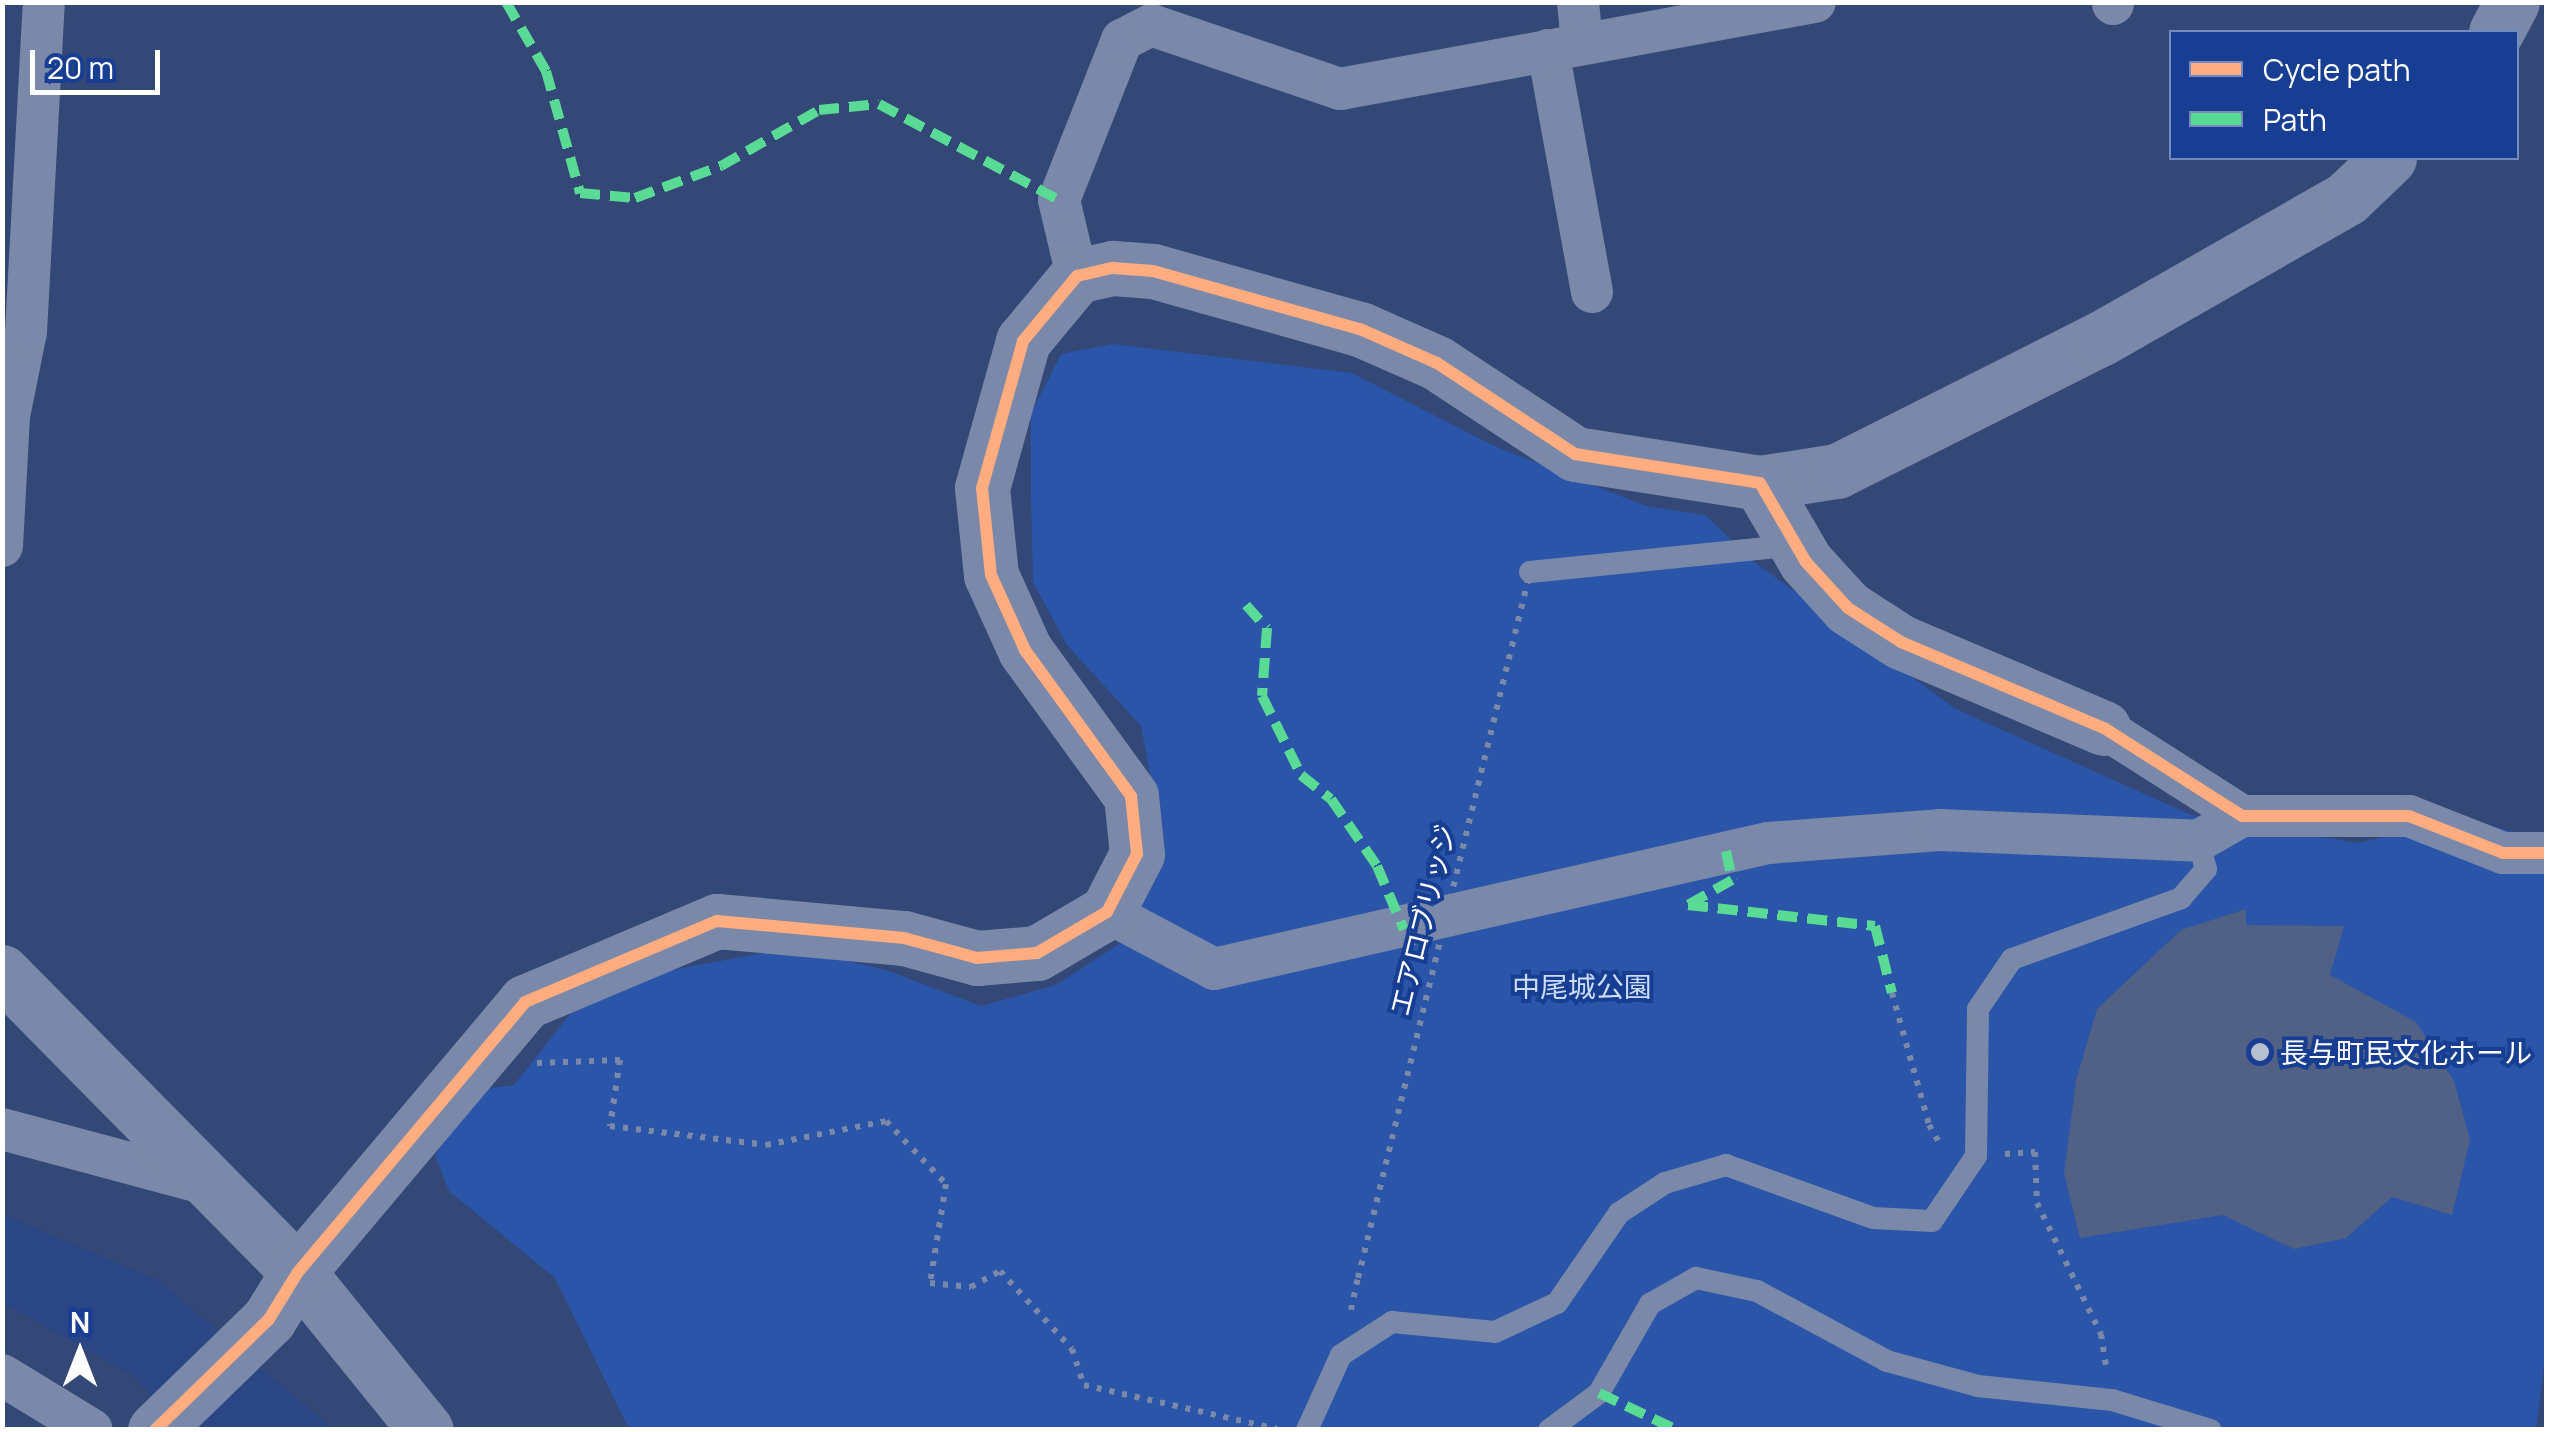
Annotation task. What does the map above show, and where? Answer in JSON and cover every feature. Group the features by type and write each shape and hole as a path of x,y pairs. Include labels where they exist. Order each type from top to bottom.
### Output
{"street":[{"path":"2,546 6,412 26,332 44,2"},
{"path":"1077,276 1059,200 1122,40 1151,25 1340,89 1569,32 1814,2"},
{"path":"2497,30 2512,2"},
{"path":"1569,32 1592,292"},
{"path":"155,1430 269,1319 298,1272 526,1002 636,950 717,921 904,938 977,958 1037,954 1107,912 1138,854 1131,796 1025,650 991,575 982,488 1023,341 1077,276 1113,268 1153,270 1360,329 1437,363 1575,454 1760,482 1838,471 2100,339 2347,198 2387,160"},
{"path":"1760,482 1795,545 1848,608 1901,642 2104,728 2242,816"},
{"path":"1107,912 1214,969 1768,843 1940,830 2198,841 2242,816 2409,816 2502,853 2546,853"},
{"path":"2,972 298,1272 426,1430"},
{"path":"2,1129 211,1185"},
{"path":"2,1375 92,1430"}],"lane":[{"path":"1530,572 1795,545"},
{"path":"1306,1430 1341,1355 1392,1322 1495,1332 1557,1303 1619,1213 1665,1184 1726,1166 1873,1218 1932,1221 1976,1156 1978,1009 2012,958 2181,898 2206,869 2198,841"},
{"path":"1549,1430 1599,1392 1650,1304 1696,1278 1757,1291 1888,1362 1978,1386 2112,1400 2211,1430"}],"path":[{"path":"1892,993 1929,1125 1945,1152 1976,1156 2035,1152 2037,1203 2101,1334 2112,1400"},
{"path":"485,1055 550,1065 620,1060 610,1126 766,1145 886,1121 946,1184 930,1282 971,1287 1000,1271 1072,1349 1084,1384 1278,1430"}],"green space":[{"name":"中尾城公園","path":"1113,344 1352,373 1492,445 1646,506 1705,515 1753,561 1956,709 2191,815 2357,843 2469,819 2546,842 2546,1352 2536,1429 629,1429 555,1278 449,1191 435,1155 481,1090 514,1085 593,985 789,948 886,970 981,1006 1056,985 1119,944 1149,889 1158,817 1141,726 1067,645 1033,582 1031,496 1031,413 1061,354"}],"shaded area":[{"path":"2,1214 158,1280 333,1429 182,1429 132,1375 3,1303"}],"building":[{"name":"長与町民文化ホール","path":"2246,909 2246,925 2344,926 2330,975 2416,1022 2454,1081 2470,1140 2452,1215 2392,1197 2346,1238 2294,1249 2223,1215 2080,1238 2064,1173 2076,1081 2097,1009 2181,930"}],"marked path":[{"path":"506,2 546,71 580,193 635,198 721,166 819,110 879,104 1059,200"},
{"path":"1246,605 1267,628 1262,696 1301,775 1331,799 1377,866 1404,930"},
{"path":"1726,851 1732,880 1688,905 1875,926 1892,993"},
{"path":"1599,1393 1677,1430"}],"cycle path":[{"path":"155,1430 269,1319 298,1272 525,1002 717,921 904,938 977,958 1037,953 1107,912 1137,854 1131,796 1025,650 991,575 982,488 1023,341 1077,276 1113,268 1153,271 1360,329 1437,363 1575,454 1760,483 1806,562 1848,608 1901,642 2104,728 2242,816 2409,816 2503,853 2546,853"}],"place":[{"name":"長与町民文化ホール","path":"2260,1052"}]}
